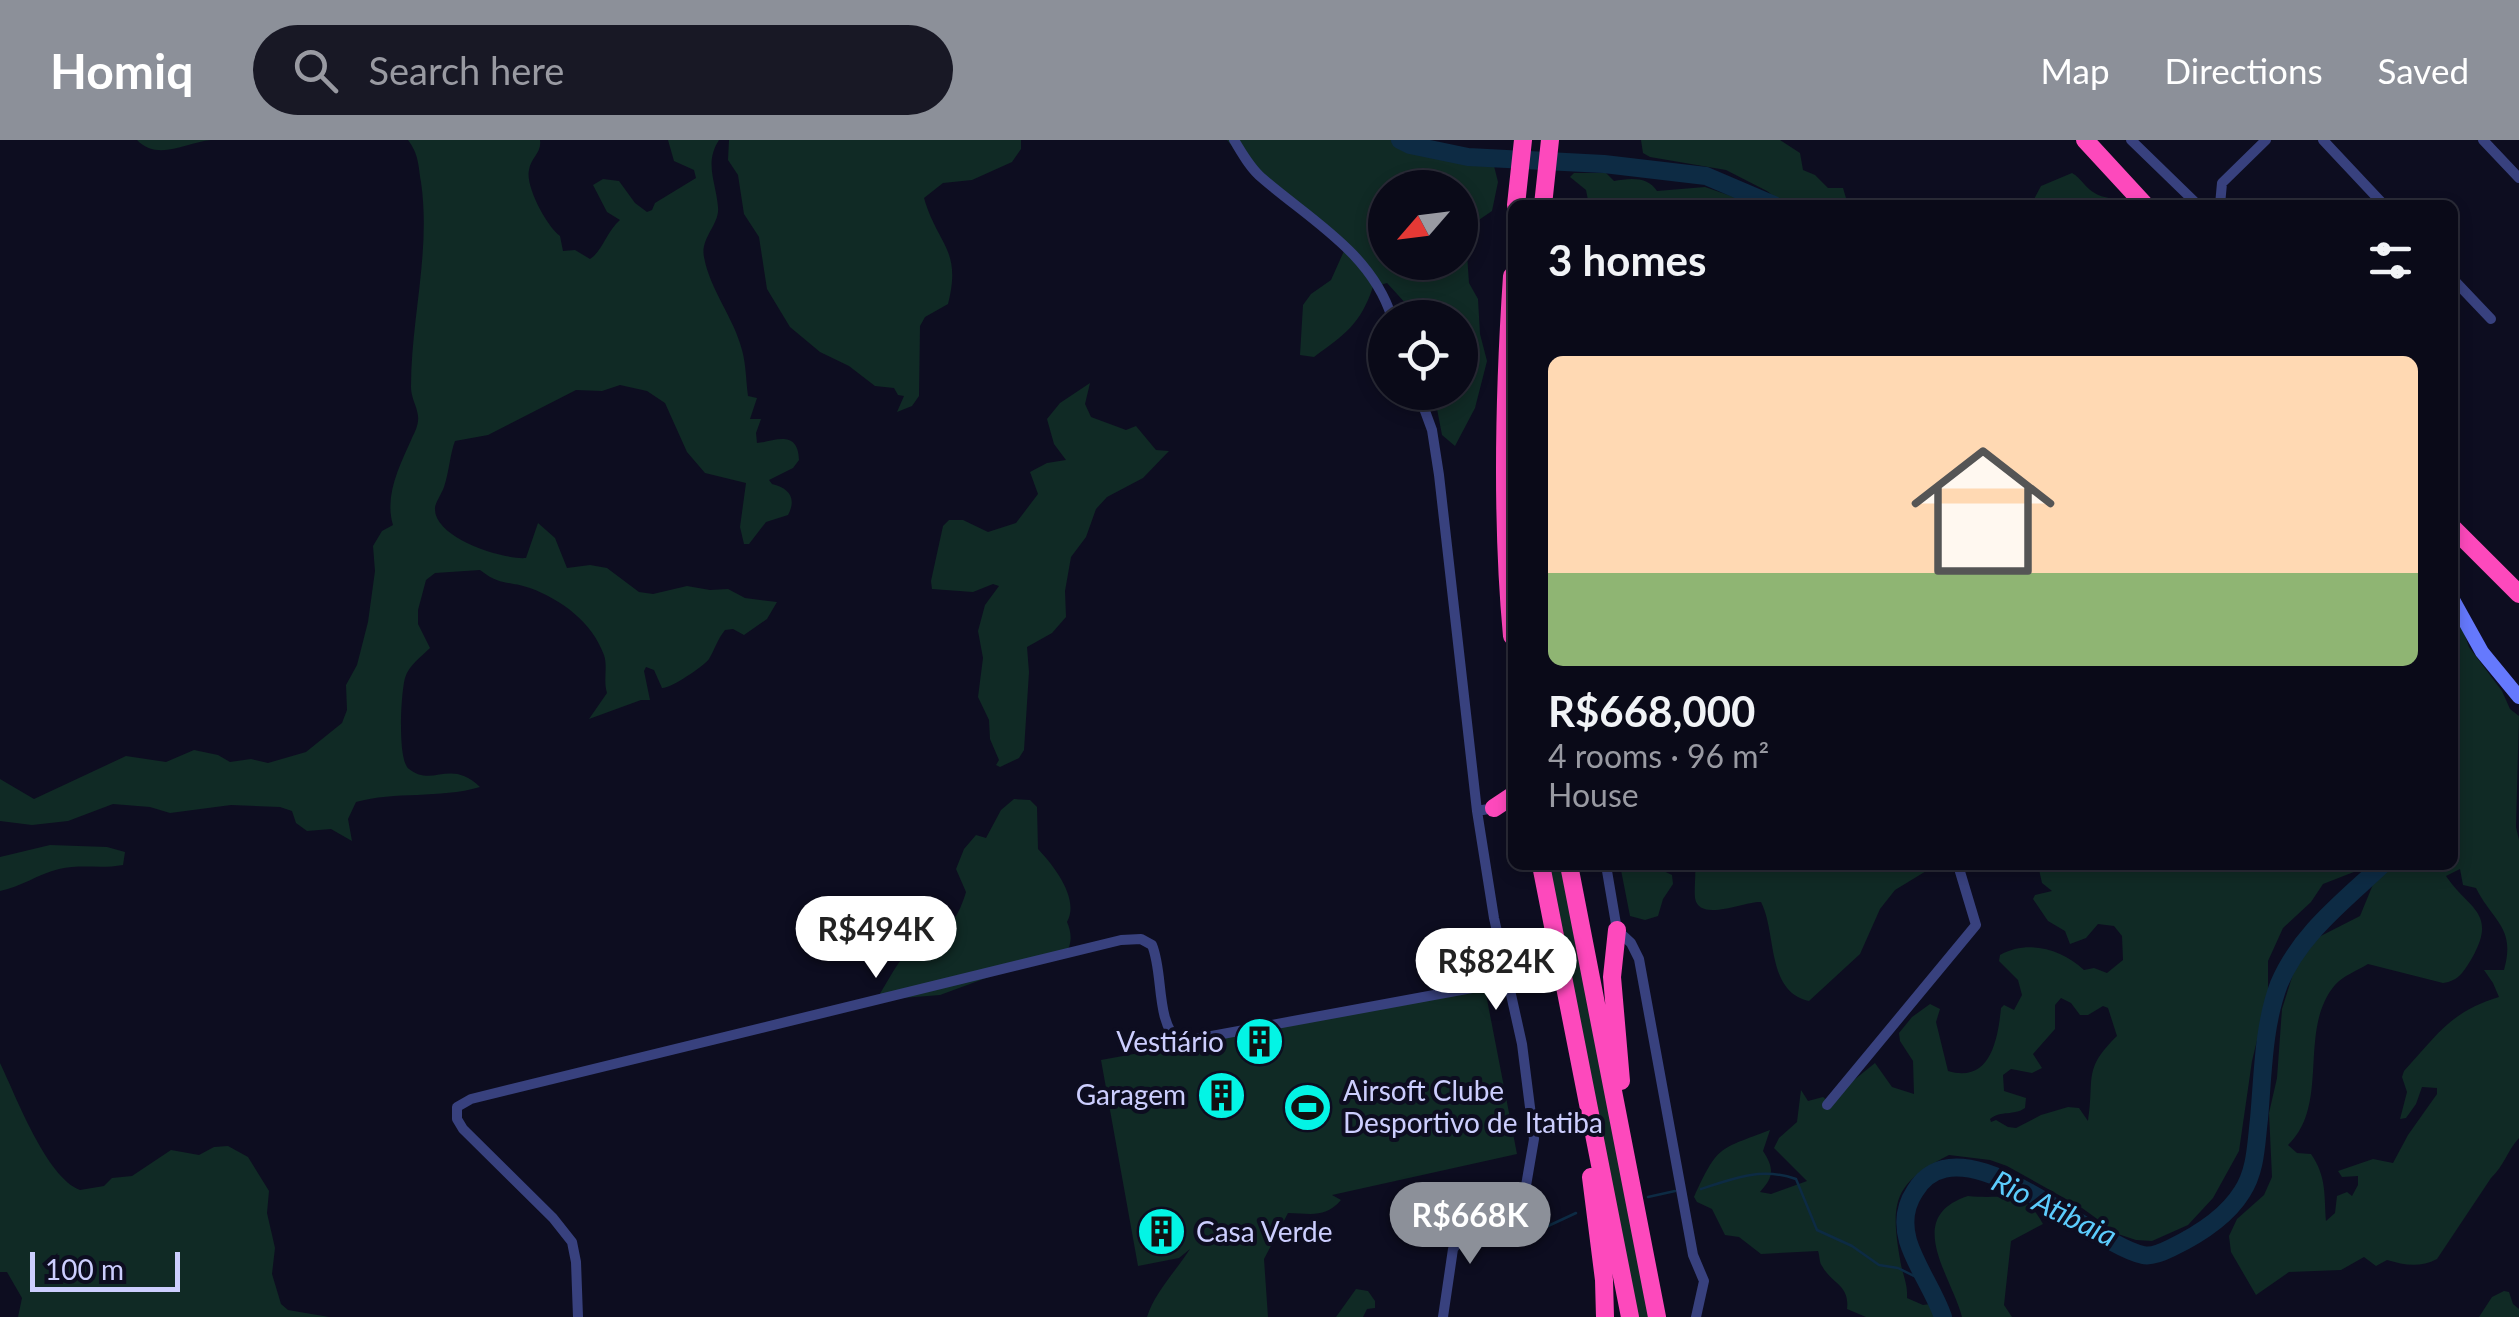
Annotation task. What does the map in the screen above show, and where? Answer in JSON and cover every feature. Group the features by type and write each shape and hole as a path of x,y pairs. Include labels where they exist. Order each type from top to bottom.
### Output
{"highway":[{"path":"1516,200 1522,140"},
{"path":"1544,200 1550,140"},
{"path":"2085,140 2140,200"},
{"path":"1508,376 1508,557"},
{"path":"2458,533 2519,594"},
{"path":"1540,870 1630,1317"},
{"path":"1569,870 1657,1317"},
{"path":"1618,930 1612,1002 1636,1211"},
{"path":"1573,1032 1604,1280 1605,1317"}],"main road":[{"path":"2458,609 2482,652 2519,697"}],"street":[{"path":"1234,140 1261,177 1330,229 1387,300"},
{"path":"2131,140 2193,200"},
{"path":"2220,200 2222,183 2266,140"},
{"path":"2323,140 2379,200"},
{"path":"2484,140 2519,178"},
{"path":"2458,284 2491,319"},
{"path":"1425,410 1432,430 1495,811 1494,918 1510,982 1534,1139 1522,1208 1505,1223 1461,1240 1453,1249 1443,1317"},
{"path":"1607,870 1618,930 1639,959 1693,1255 1704,1280 1696,1317"},
{"path":"1827,1105 1976,925 1960,870"},
{"path":"578,1317 572,1242 464,1129 457,1119 457,1107 471,1099 1122,940 1141,940 1152,945 1159,962 1166,1021 1170,1034 1179,1042 1510,982"}],"green space":[{"path":"137,140 211,140 154,150"},
{"path":"408,140 540,140 529,170 538,206 560,236 563,251 575,250 590,259 620,220 607,212 593,185 603,179 619,181 647,212 696,178 694,170 674,161 668,140 719,140 712,157 718,213 704,257 738,338 748,396 757,398 750,419 761,419 757,443 784,439 798,450 799,460 793,468 769,480 790,495 788,515 766,522 749,544 744,544 740,527 746,483 705,473 687,452 665,403 647,391 620,385 602,391 576,390 488,435 455,441 435,508 445,529 487,551 526,558 538,523 555,538 567,568 607,568 639,592 653,594 687,586 728,589 745,598 777,602 767,619 744,635 733,629 725,630 706,662 666,687 662,688 654,670 646,667 650,700 589,719 607,693 605,660 584,622 542,593 499,581 480,570 435,573 426,580 418,610 418,624 430,648 405,678 401,726 405,763 418,774 460,775 480,787 356,802 348,819 352,841 331,829 307,831 296,823 292,811 280,807 231,805 170,813 113,804 68,821 32,825 0,821 0,779 34,799 126,756 166,762 194,750 230,762 251,759 268,763 306,752 342,723 347,710 346,685 357,665 368,622 375,571 373,546 382,531 393,525 392,491 418,422 411,387 424,233 418,160"},
{"path":"729,140 1021,140 1021,149 1012,162 972,180 943,183 924,198 950,259 952,286 948,304 925,317 920,326 919,396 912,406 897,412 904,396 894,388 875,386 849,366 820,352 790,327 767,289 759,237 744,214 738,175 728,160"},
{"path":"1227,140 1401,140 1427,155 1494,166 1498,182 1492,211 1478,220 1478,170 1368,170 1368,280 1469,280 1478,299 1480,334 1487,361 1478,396 1478,300 1402,300 1387,283 1373,287 1363,311 1343,335 1314,357 1300,355 1303,305 1331,280 1344,251"},
{"path":"1641,140 1780,140 1800,153 1803,170 1828,188 1843,188 1849,200 1779,200 1726,170 1643,153"},
{"path":"1574,173 1606,173 1614,181 1643,180 1657,191 1705,187 1743,200 1588,200 1586,190 1570,177"},
{"path":"2072,173 2090,190 2119,200 2034,200 2041,186"},
{"path":"1090,383 1085,404 1091,417 1126,430 1136,426 1156,450 1169,451 1143,478 1107,497 1096,509 1086,537 1071,557 1065,591 1066,617 1052,633 1027,647 1024,750 1019,758 1000,767 996,765 999,760 990,739 989,720 978,697 983,658 978,631 985,605 999,586 993,584 973,592 932,589 943,526 949,520 963,520 988,532 1016,523 1038,494 1030,472 1047,463 1066,460 1054,444 1047,419 1060,403"},
{"path":"1437,410 1474,410 1455,446 1442,435"},
{"path":"2458,615 2469,647 2502,691 2510,709 2519,716 2519,1138 2437,1259 2412,1265 2387,1260 2376,1266 2364,1257 2341,1270 2289,1272 2256,1295 2231,1252 2229,1236 2237,1219 2264,1195 2272,1177 2269,1113 2277,1078 2282,1009 2298,958 2307,943 2360,916 2379,870 2458,870","holes":["2460,869 2463,885 2476,888 2505,934 2504,970 2484,970 2499,997 2456,1017 2404,1071 2407,1092 2400,1119 2406,1118 2416,1104 2422,1087 2437,1088 2437,1094 2393,1163 2373,1159 2338,1171 2342,1177 2358,1176 2358,1185 2352,1196 2347,1192 2337,1196 2335,1213 2326,1221 2324,1187 2316,1162 2311,1154 2297,1153 2288,1145 2301,1128 2308,1109 2324,1003 2335,985 2368,964 2443,983 2457,978 2472,958 2482,930 2477,912 2446,876"]},
{"path":"1014,799 1030,800 1037,807 1038,849 1068,893 1071,937 1065,954 940,995 876,1000 907,953 955,918 966,892 956,869 964,849 976,835 986,838 1001,810"},
{"path":"50,845 107,847 125,852 123,865 59,869 0,891 0,857"},
{"path":"1550,870 1563,870 1650,1317 1637,1317"},
{"path":"1621,870 1662,870 1672,875 1673,884 1658,916 1645,920 1630,916"},
{"path":"1695,870 1928,870 1895,890 1880,909 1860,954 1809,1001 1795,995 1779,974 1761,902 1713,910 1698,905"},
{"path":"2039,870 2359,870 2323,884 2311,902 2283,928 2268,961 2268,995 2252,1061 2239,1151 2213,1198 2188,1225 2152,1241 2136,1240 2118,1234 2082,1208 2007,1166 1949,1155 1907,1185 1897,1208 1897,1239 1907,1298 1930,1304 1937,1317 1866,1317 1847,1309 1846,1295 1822,1266 1818,1251 1761,1254 1739,1237 1725,1235 1712,1209 1694,1197 1715,1158 1729,1146 1770,1130 1763,1151 1771,1173 1760,1192 1771,1194 1807,1181 1774,1148 1797,1122 1801,1090 1808,1101 1823,1097 1828,1101 1875,1063 1892,1087 1914,1094 1913,1061 1899,1033 1930,1004 1940,1009 1936,1022 1948,1071 1963,1073 1983,1065 1994,1045 2001,1008 2004,1005 2014,1010 2022,995 2018,980 1999,961 2000,955 2011,950 2045,949 2084,970 2094,968 2107,973 2123,960 2122,936 2114,926 2098,924 2086,938 2070,944 2065,931 2048,921 2033,899 2052,891 2042,883","holes":["2061,998 2080,1015 2103,1006 2108,1008 2117,1036 2094,1066 2088,1121 2079,1108 2068,1107 2016,1128 1996,1120 1991,1122 1994,1116 2025,1108 2026,1098 2004,1091 2003,1075 2011,1069 2032,1073 2042,1068 2033,1054 2055,1029 2055,1005"]},
{"name":"Airsoft Clube Desportivo de Itatiba","path":"1485,989 1517,1154 1332,1195 1341,1200 1323,1212 1288,1213 1264,1259 1268,1317 1147,1317 1160,1290 1190,1249 1179,1258 1138,1266 1101,1060"},
{"path":"0,1063 44,1153 67,1182 80,1190 104,1186 112,1178 132,1176 171,1150 199,1155 214,1147 228,1146 248,1157 269,1191 267,1213 275,1248 272,1274 281,1304 288,1310 329,1317 18,1317 22,1298 7,1272 0,1272"},
{"path":"1968,1196 2020,1200 2036,1212 2043,1224 2011,1241 2004,1305 2012,1317 1962,1317 1942,1266 1936,1249 1938,1218 1949,1206"},
{"path":"1356,1289 1368,1291 1375,1308 1367,1309 1363,1317 1336,1317"},
{"path":"2509,1292 2519,1309 2519,1317 2479,1317 2492,1297"}],"waterway":[{"name":"Rio Atibaia","path":"1400,140 1468,157 1604,164 1706,176 1762,200"},
{"name":"Rio Atibaia","path":"1943,1317 1911,1251 1906,1228 1907,1209 1915,1191 1936,1172 1962,1168 1993,1175 2026,1190 2120,1246 2146,1255 2191,1237 2228,1210 2247,1184 2253,1166 2267,1034 2279,984 2311,934 2376,870"},
{"path":"1701,1189 1760,1174 1796,1179 1817,1230 1852,1246 1879,1265 1898,1268 1930,1284"},
{"path":"1648,1197 1675,1191"},
{"path":"1470,1249 1533,1233 1576,1213"}],"place":[{"name":"Vestiário","path":"1259,1042"},
{"name":"Garagem","path":"1221,1095"},
{"name":"Airsoft Clube Desportivo de Itatiba","path":"1308,1107"},
{"name":"Casa Verde","path":"1161,1232"}]}
